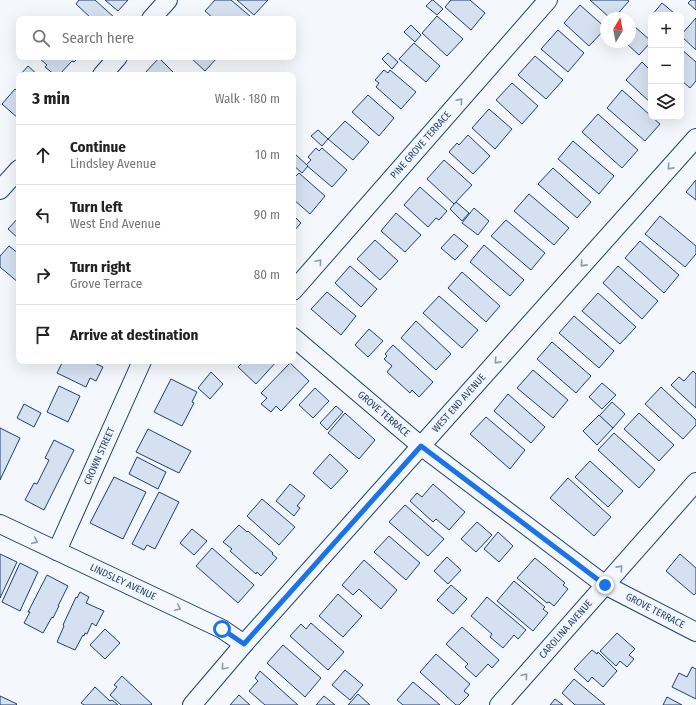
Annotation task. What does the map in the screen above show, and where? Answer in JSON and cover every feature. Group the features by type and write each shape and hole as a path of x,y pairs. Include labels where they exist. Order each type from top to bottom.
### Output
{"street":[{"path":"154,16 168,0"},
{"name":"PINE GROVE TERRACE","path":"296,288 548,0"},
{"path":"105,72 115,60"},
{"name":"WEST END AVENUE","path":"192,705 244,644 696,138"},
{"path":"0,190 16,172"},
{"name":"GROVE TERRACE","path":"296,340 421,446 605,585 696,632"},
{"name":"CROWN STREET","path":"57,551 141,364"},
{"name":"CAROLINA AVENUE","path":"499,705 696,482"},
{"name":"LINDSLEY AVENUE","path":"0,524 222,629 244,644"}],"building":[{"path":"79,0 95,0 113,16 89,16 76,4"},
{"path":"105,0 128,0 118,11"},
{"path":"215,0 231,0 250,16 211,16 205,11"},
{"path":"237,0 268,0 254,15"},
{"path":"432,0 443,9 437,15 426,6"},
{"path":"451,0 470,0 485,13 471,30 445,7"},
{"path":"590,0 629,1 619,12 603,12"},
{"path":"691,0 696,0 696,10 688,3"},
{"path":"662,3 673,12 654,12"},
{"path":"580,5 600,23 600,34 589,46 564,23"},
{"path":"437,16 463,39 447,56 422,33"},
{"path":"696,18 696,50 684,39 684,32"},
{"path":"411,25 421,35 415,42 404,32"},
{"path":"636,28 648,38 648,45 639,55 631,48 636,48"},
{"path":"558,30 584,53 568,72 541,49"},
{"path":"414,43 440,66 426,82 399,59"},
{"path":"684,52 696,62 696,81 690,88 684,83"},
{"path":"388,53 398,62 392,69 382,59"},
{"path":"535,56 563,80 546,99 518,75"},
{"path":"41,60 76,60 74,62 72,61 62,72 51,72 45,67 47,65"},
{"path":"157,60 161,60 173,72 146,72"},
{"path":"193,60 215,60 205,71"},
{"path":"642,62 648,68 648,100 626,80"},
{"path":"28,66 35,72 23,72"},
{"path":"384,70 388,73 390,70 416,92 401,109 376,87 379,83 375,80"},
{"path":"512,83 538,106 522,124 496,100"},
{"path":"15,89 16,90 16,116 2,104"},
{"path":"622,90 648,113 648,120 655,120 660,124 645,141 607,108"},
{"path":"368,95 394,118 379,136 352,112"},
{"path":"489,109 512,129 495,149 472,128"},
{"path":"598,114 638,150 622,168 582,132"},
{"path":"345,121 369,142 353,160 328,139"},
{"path":"318,130 328,139 322,146 311,136"},
{"path":"468,135 490,156 473,174 449,152 457,143 459,145"},
{"path":"573,141 614,176 599,194 558,159"},
{"path":"316,148 319,151 322,148 347,170 332,187 306,165 311,160 308,157"},
{"path":"296,155 308,166 302,173 296,168"},
{"path":"444,160 472,185 454,204 427,179"},
{"path":"553,168 591,202 577,218 538,184"},
{"path":"299,173 325,196 310,214 296,202 296,176"},
{"path":"696,180 696,200 686,192"},
{"path":"420,187 447,211 439,220 436,218 428,227 404,205"},
{"path":"529,194 569,228 554,245 514,211"},
{"path":"456,202 469,213 462,221 450,209"},
{"path":"474,208 489,221 478,235 462,223"},
{"path":"396,213 421,235 405,252 381,231"},
{"path":"660,216 696,246 696,254 685,267 645,234"},
{"path":"296,218 301,223 296,229"},
{"path":"16,220 16,236 8,229"},
{"path":"506,220 545,253 531,270 491,236"},
{"path":"454,234 468,246 455,260 441,248"},
{"path":"375,240 398,261 380,280 357,259"},
{"path":"640,241 679,275 664,293 625,258"},
{"path":"484,245 524,280 510,296 470,262"},
{"path":"9,246 16,252 16,280 0,267 0,256"},
{"path":"350,266 377,289 361,307 335,283"},
{"path":"618,266 658,301 642,319 603,283"},
{"path":"462,272 500,306 486,322 448,288"},
{"path":"327,292 356,316 341,335 311,309"},
{"path":"598,293 636,327 620,344 582,311"},
{"path":"439,296 478,330 462,348 423,313"},
{"path":"574,316 614,351 599,368 559,333"},
{"path":"416,321 451,354 436,370 401,338"},
{"path":"369,329 383,341 368,357 355,345"},
{"path":"552,342 591,376 576,393 537,359"},
{"path":"393,345 433,382 419,397 412,390 410,393 387,372 392,366 384,359 387,356 385,354"},
{"path":"62,364 96,364 103,367 96,381 90,378 86,387 57,373"},
{"path":"241,364 274,364 256,384 238,367"},
{"path":"289,364 291,364 309,381 281,411 276,406 271,412 261,404 267,398 261,393"},
{"path":"533,370 568,400 553,418 517,388"},
{"path":"693,371 696,374 696,408 671,385 679,377 684,381"},
{"path":"211,372 223,384 210,399 198,388"},
{"path":"171,379 197,392 192,402 194,403 182,426 154,412"},
{"path":"602,383 616,395 602,409 589,397"},
{"path":"59,386 80,396 68,422 47,412"},
{"path":"661,387 696,420 696,425 683,439 645,404"},
{"path":"315,388 329,401 313,418 299,405"},
{"path":"508,394 545,427 531,443 494,411"},
{"path":"612,402 625,414 613,428 599,416"},
{"path":"24,404 41,413 34,427 17,418"},
{"path":"336,406 343,412 327,430 320,423"},
{"path":"345,413 375,440 359,459 328,433"},
{"path":"639,413 674,445 659,461 624,429"},
{"path":"599,415 613,428 597,445 583,431"},
{"path":"486,417 525,450 510,469 470,434"},
{"path":"0,428 20,438 0,480"},
{"path":"148,429 191,451 179,473 136,452"},
{"path":"614,433 655,470 639,488 598,450"},
{"path":"54,440 74,450 44,510 25,500 34,483 37,484 49,460 45,458"},
{"path":"330,454 348,471 331,489 313,473"},
{"path":"137,457 166,472 158,489 129,474"},
{"path":"590,461 623,491 608,507 575,477"},
{"path":"114,477 146,492 123,539 90,523"},
{"path":"568,478 611,517 594,536 550,498"},
{"path":"290,484 305,496 297,506 300,508 294,516 276,501"},
{"path":"433,484 465,512 449,530 436,519 433,522 410,501 417,493 422,497"},
{"path":"159,492 179,502 155,549 147,545 144,550 132,544"},
{"path":"262,499 295,527 279,545 247,516"},
{"path":"405,505 444,539 428,556 389,522"},
{"path":"477,522 492,535 476,552 461,539"},
{"path":"239,525 247,532 248,531 277,558 261,576 257,572 256,574 230,551 232,549 223,542"},
{"path":"192,529 207,541 194,555 180,543"},
{"path":"498,532 513,546 499,562 484,549"},
{"path":"389,536 420,563 406,580 374,552"},
{"path":"212,548 254,585 238,603 196,566"},
{"path":"0,554 17,562 0,598"},
{"path":"680,554 696,568 696,593 694,595 666,571"},
{"path":"447,557 461,570 448,584 434,571"},
{"path":"535,558 565,583 563,585 568,589 554,606 549,602 547,603 517,578"},
{"path":"364,560 397,590 381,609 359,589 353,595 342,585"},
{"path":"20,563 38,572 20,611 2,602"},
{"path":"47,575 68,586 53,618 52,617 43,633 24,623"},
{"path":"514,581 545,607 543,609 548,613 533,631 497,601"},
{"path":"451,585 467,599 453,614 437,600"},
{"path":"80,592 89,597 86,603 104,611 96,626 92,623 87,634 85,633 84,636 83,635 75,650 57,642 64,626 63,625 76,597 77,598"},
{"path":"338,594 362,616 343,637 319,616"},
{"path":"487,597 526,630 518,639 514,635 503,648 490,637 492,634 471,616"},
{"path":"311,623 344,652 328,670 290,636 301,624 306,629"},
{"path":"462,627 499,660 492,668 488,664 476,677 465,667 468,664 446,644"},
{"path":"105,629 120,643 105,659 90,645"},
{"path":"617,633 635,649 629,655 634,659 627,667 620,661 616,666 600,651"},
{"path":"283,645 321,678 305,697 267,663"},
{"path":"592,650 597,654 598,652 617,671 603,687 592,677 588,682 574,669"},
{"path":"436,654 470,684 464,691 469,695 459,705 456,705 420,672"},
{"path":"692,667 696,669 696,699 672,687 679,673 687,677"},
{"path":"345,670 363,685 350,700 332,685"},
{"path":"260,671 298,705 265,705 249,691 258,681 255,678"},
{"path":"122,676 152,704 121,705 110,695 117,687 114,685"},
{"path":"574,679 605,705 575,705 562,693"},
{"path":"413,682 440,705 403,705 397,700"},
{"path":"95,687 110,701 112,700 118,705 84,705 81,703"},
{"path":"358,694 370,705 348,705"},
{"path":"239,695 250,705 230,705"},
{"path":"0,696 17,704 0,705"},
{"path":"324,696 335,705 316,705"},
{"path":"667,697 682,705 663,705"},
{"path":"555,699 563,705 550,705"}],"route":[{"path":"222,629 244,644 421,446 605,585"}]}
